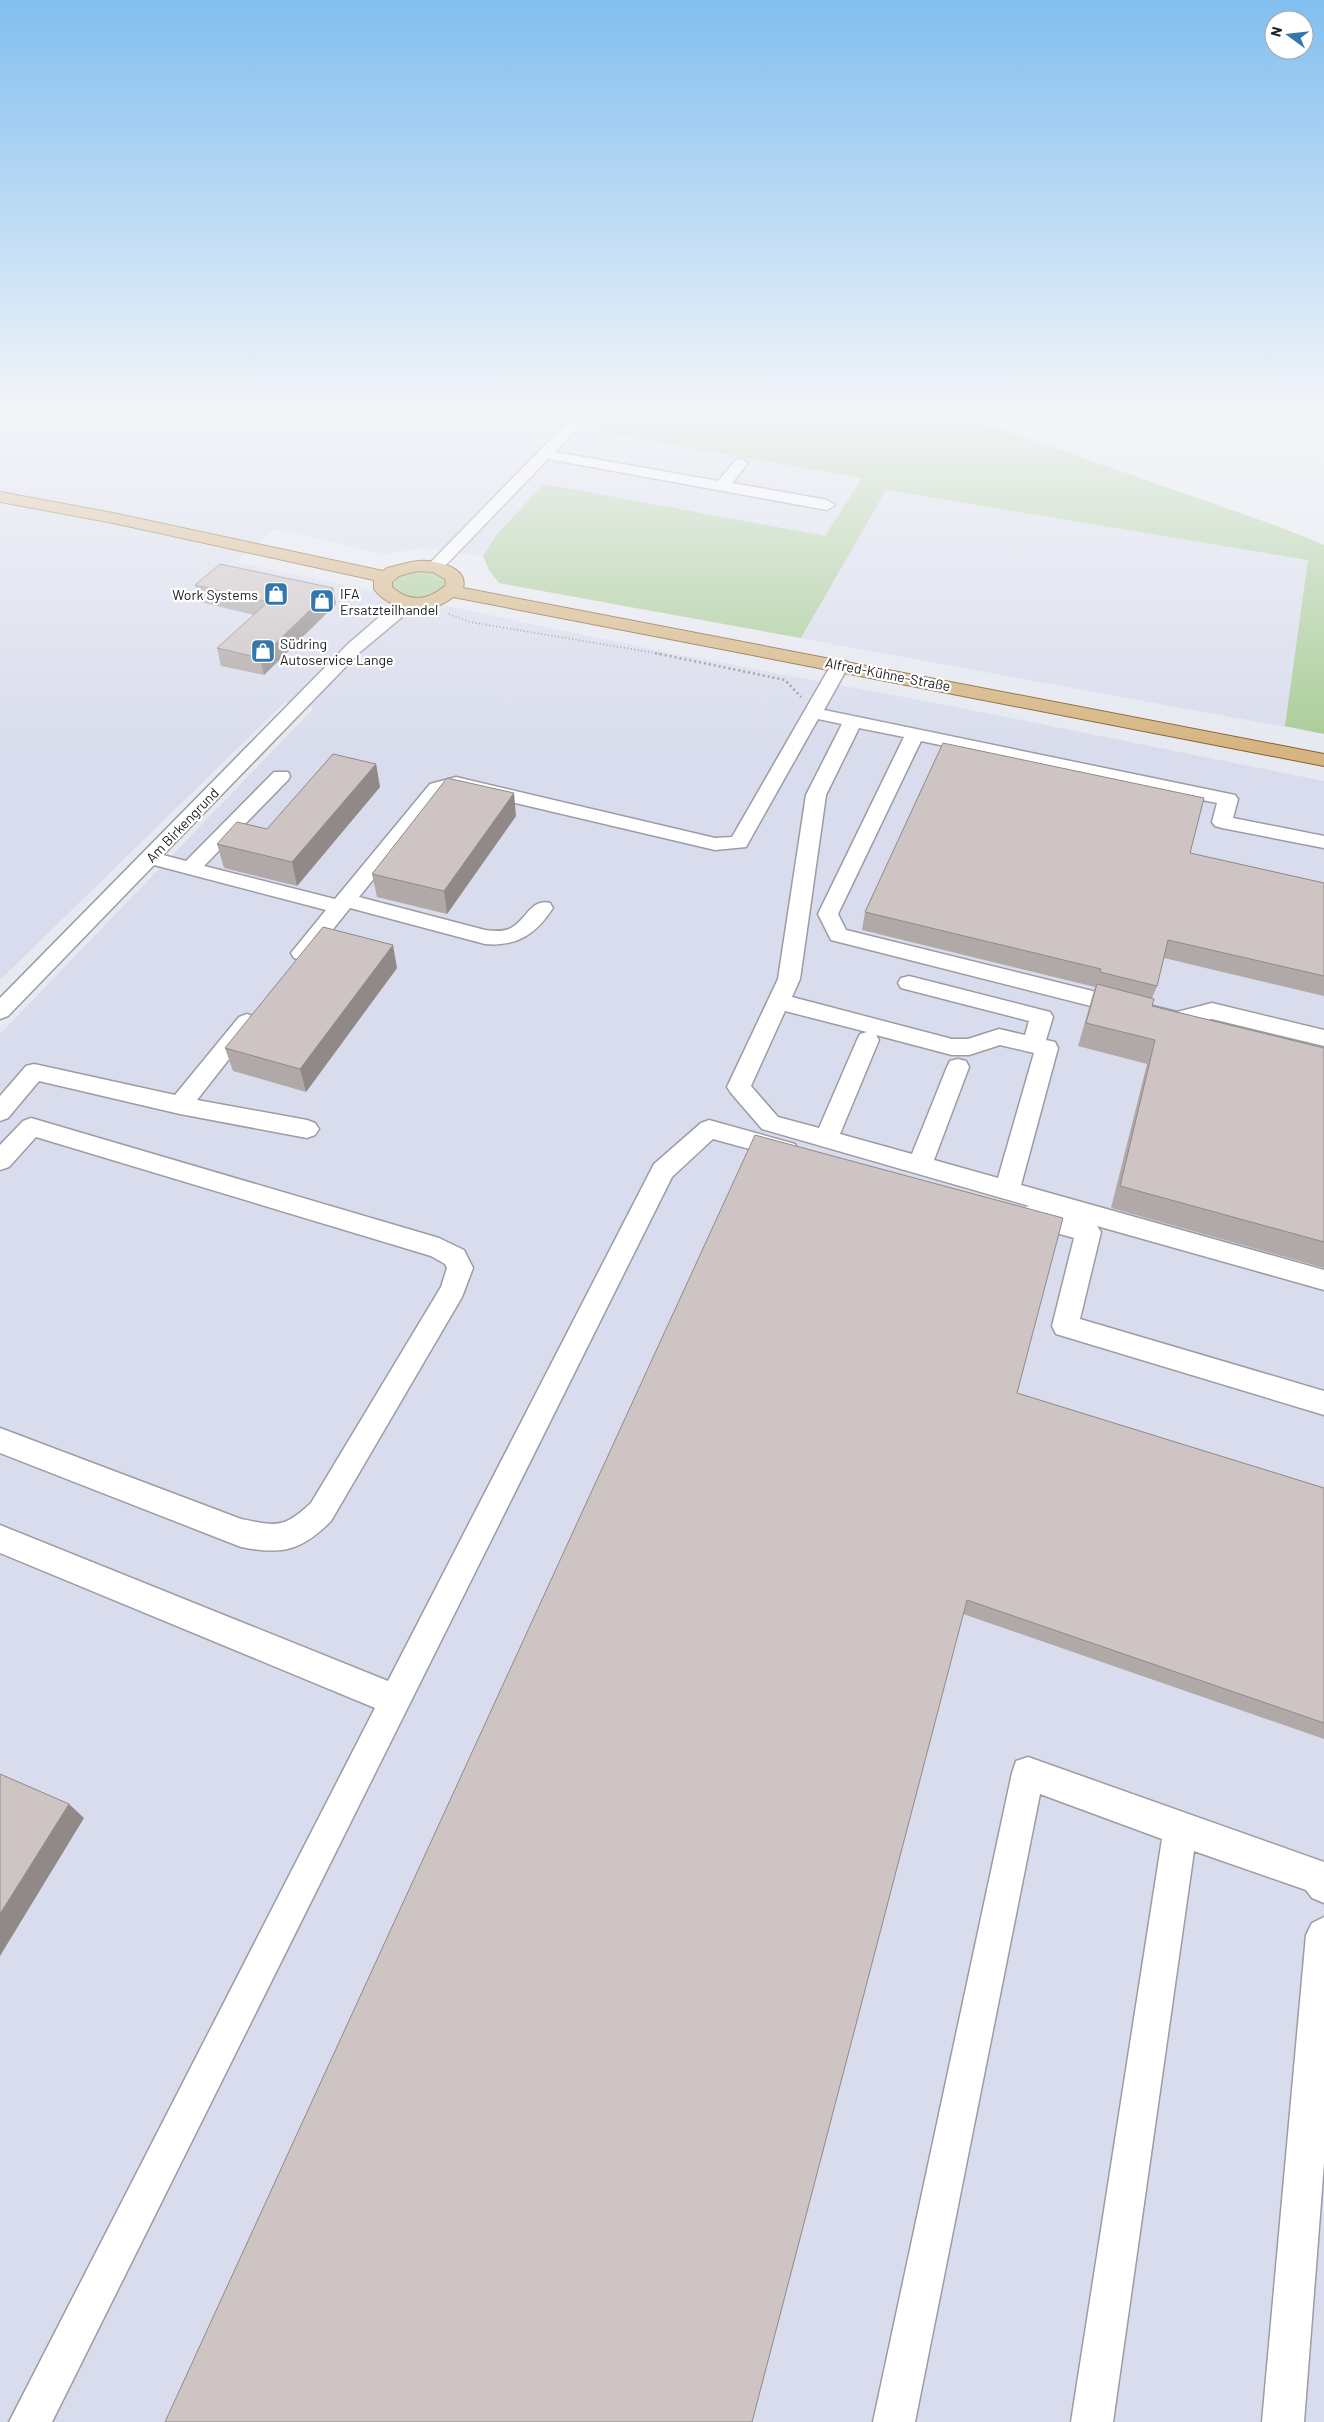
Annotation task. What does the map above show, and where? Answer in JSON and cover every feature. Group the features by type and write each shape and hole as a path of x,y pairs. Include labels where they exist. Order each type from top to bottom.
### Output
{"main road":[{"path":"131,522 386,577"},
{"path":"408,567 435,567 454,577 455,586 451,591 432,601 399,600 382,589 382,583 386,577 408,567"},
{"name":"Alfred-Kühne-Straße","path":"451,591 1324,760"}],"street":[{"path":"435,567 478,522"},
{"name":"Am Birkengrund","path":"0,1011 364,638 396,613 399,600"},
{"path":"291,967 437,788 456,783 715,844 739,843 808,706 840,665"},
{"path":"808,706 853,721 1228,799 1222,822 1324,842"},
{"path":"853,721 816,795 790,979 781,1002 739,1087 770,1123 1324,1280"},
{"path":"915,734 828,914 838,935 1177,1020 1212,1011 1324,1038"},
{"path":"190,868 281,776"},
{"path":"150,858 485,937 503,939 516,935 530,925 543,908"},
{"path":"909,983 1042,1017 1033,1045"},
{"path":"781,1002 952,1047 969,1047 999,1037 1047,1048 1007,1190"},
{"path":"180,1106 260,1005"},
{"path":"826,1139 868,1040"},
{"path":"920,1166 958,1067"},
{"path":"0,1112 34,1072 180,1106 306,1129"},
{"path":"0,1161 31,1127 440,1248 454,1257 460,1268 453,1290 321,1512 302,1531 276,1539 240,1533 0,1440"},
{"path":"30,2422 663,1171 709,1129 1088,1232 1065,1326 1324,1403"},
{"path":"0,1539 395,1700"},
{"path":"894,2422 1028,1773 1318,1877 1324,1886"},
{"path":"1092,2422 1180,1829"},
{"path":"1283,2422 1324,1935"}],"path":[{"path":"458,618 480,624 628,646 785,680 808,706"}],"shaded area":[{"path":"0,522 1266,522 1324,545 1324,734 499,583 489,570 483,556 423,548 385,554 275,529 159,626 236,562 685,656 951,706 1324,781 1324,2422 0,2422 0,1034 314,708 285,702 0,980"}],"green space":[{"path":"508,522 749,522 825,536 834,522 868,522 801,638 499,583 489,570 483,556 497,534"},
{"path":"1079,522 1266,522 1324,545 1324,734 1285,726 1308,560"},
{"path":"414,570 431,570 443,575 447,582 446,586 429,595 413,598 400,597 388,583 392,578 402,573"}],"building":[{"path":"220,564 333,588 260,658 217,648 268,602 195,585"},
{"path":"943,743 1204,798 1190,853 1324,883 1324,976 1168,940 1157,986 1100,972 1101,969 865,912"},
{"path":"333,754 376,764 292,862 217,844 237,822 267,829"},
{"path":"447,778 514,793 444,891 372,874"},
{"path":"323,927 393,945 300,1069 225,1048"},
{"path":"1097,984 1154,999 1152,1006 1324,1048 1324,1242 1120,1186 1155,1040 1086,1023"},
{"path":"755,1135 1063,1218 1017,1393 1324,1488 1324,1723 967,1600 752,2422 165,2422"},
{"path":"0,1774 69,1804 0,1914"}],"place":[{"name":"Work Systems","path":"276,594"},
{"name":"IFA Ersatzteilhandel","path":"322,601"},
{"name":"Südring Autoservice Lange","path":"263,651"}]}
